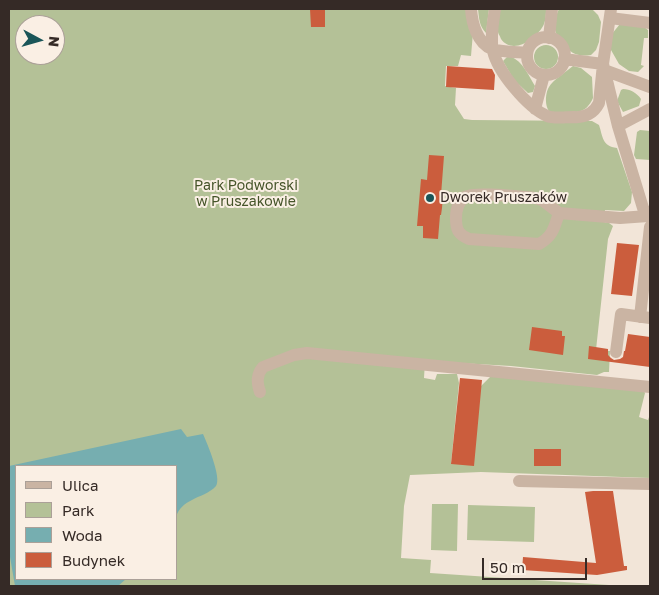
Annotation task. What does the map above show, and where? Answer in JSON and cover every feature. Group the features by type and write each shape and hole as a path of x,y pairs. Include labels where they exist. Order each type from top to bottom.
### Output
{"lane":[{"path":"471,9 478,37 486,46 493,49 527,53"},
{"path":"495,9 492,34 493,52 503,72 519,94 535,109 549,117 581,117 592,113 597,108 610,13 650,23"},
{"path":"549,38 552,9"},
{"path":"549,38 557,41 564,51 563,64 553,74 539,74 529,66 527,53 529,47 534,42 539,39 549,38"},
{"path":"564,59 604,67 650,87"},
{"path":"604,67 618,126 642,208 650,220 645,317 621,314 616,352"},
{"path":"535,109 544,75"},
{"path":"618,126 650,109"},
{"path":"559,213 553,232 546,240 539,244 469,239 461,235 456,227 458,204 464,197 474,194 535,198 542,200 559,213 650,220"},
{"path":"260,392 257,382 263,367 294,355 307,353 650,387"},
{"path":"519,481 650,484"}],"green space":[{"name":"Park Podworski w Pruszakowie","path":"9,9 475,9 471,56 461,55 458,66 446,66 445,86 456,88 455,105 464,119 592,121 599,125 602,137 606,143 617,148 632,192 631,203 624,211 605,210 604,222 613,226 608,239 595,359 610,351 609,372 597,375 511,366 425,361 424,378 435,380 437,374 457,374 459,383 451,464 481,386 491,376 643,390 645,393 639,417 648,420 650,414 650,478 481,472 410,475 404,506 401,558 431,560 430,573 624,586 9,586"},
{"path":"478,9 489,9 486,33 479,19"},
{"path":"500,9 546,9 545,22 531,39 525,43 512,46 506,44 498,33"},
{"path":"559,9 592,9 598,15 601,22 599,42 596,50 591,55 582,56 572,52 558,37 555,23"},
{"path":"620,24 644,27 648,30 648,38 644,38 641,65 644,66 638,72 629,71 619,64 611,50 611,35"},
{"path":"541,45 551,45 558,52 558,62 551,69 541,69 534,62 534,52"},
{"path":"508,56 517,60 524,68 535,86 533,92 528,93 514,80 503,61"},
{"path":"573,66 581,68 592,77 593,98 588,107 582,111 552,113 546,105 548,90 553,82"},
{"path":"623,89 635,93 641,99 639,106 623,112 617,101"},
{"path":"640,130 650,131 650,160 636,159 634,155 637,132"},
{"path":"432,504 458,504 457,551 431,550"},
{"path":"468,505 535,507 534,542 467,540"}],"water":[{"path":"181,429 187,437 203,434 213,460 217,482 211,491 184,505 178,513 178,465 15,465 15,580 125,580 118,586 15,586 9,551 9,466"}],"building":[{"path":"310,9 325,9 325,27 311,27"},
{"path":"447,66 492,69 495,75 494,90 446,87"},
{"name":"Dworek Pruszaków","path":"429,155 444,156 441,195 443,195 438,239 423,238 423,226 417,226 421,179 427,180"},
{"path":"617,243 639,245 632,296 611,294"},
{"path":"532,327 562,331 562,336 565,336 563,355 529,350"},
{"path":"628,334 650,337 650,367 588,359 589,346 608,349 608,355 611,358 614,360 620,359 625,351"},
{"path":"460,378 482,380 474,466 451,464"},
{"path":"534,449 561,449 561,466 534,466"},
{"path":"613,491 624,566 627,566 627,570 597,575 522,570 523,557 596,563 585,492"}],"place":[{"name":"Dworek Pruszaków","path":"430,198"}]}
